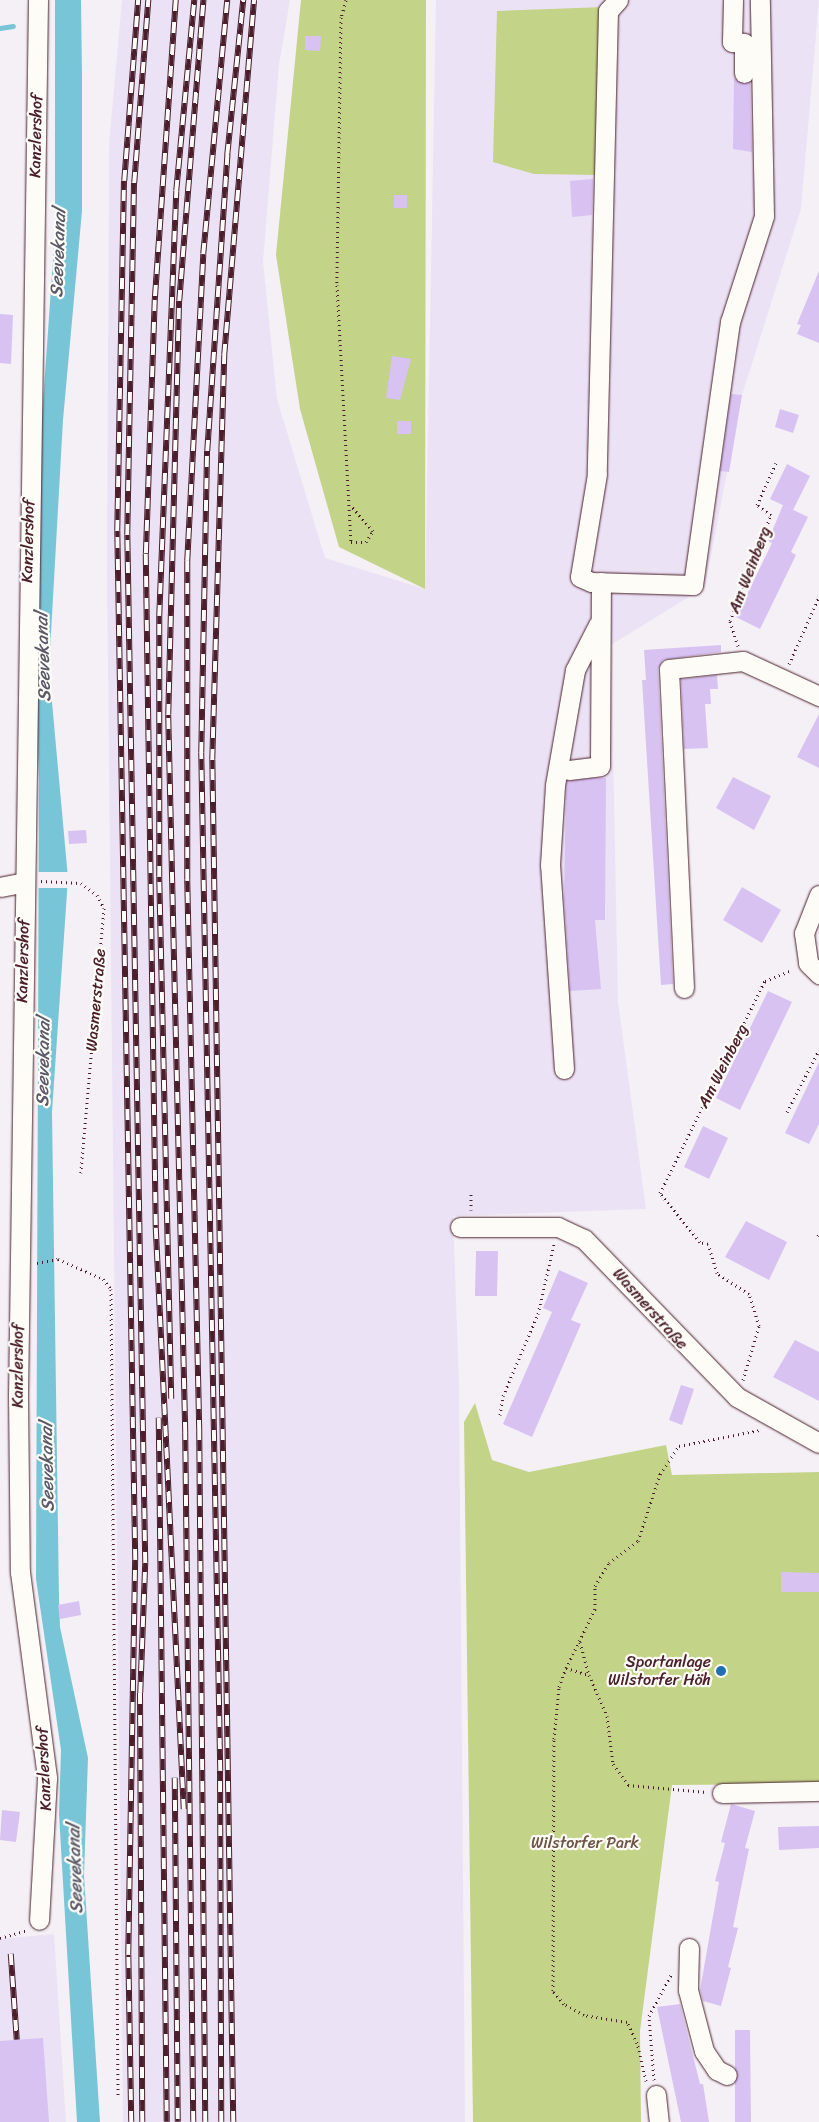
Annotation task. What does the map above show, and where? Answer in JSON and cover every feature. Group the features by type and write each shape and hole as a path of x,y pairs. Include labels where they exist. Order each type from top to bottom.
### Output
{"street":[{"name":"Kanzlershof","path":"38,0 30,882 18,1544 47,1778 39,1920"},
{"path":"618,0 608,11 597,474 580,577 601,582 694,585 730,322 764,216 760,0"},
{"path":"733,0 732,42 744,43 744,73"},
{"path":"569,770 600,766 598,625 601,582"},
{"path":"564,1069 550,865 554,784 575,670 598,625"},
{"path":"684,988 670,670 743,661 783,676 819,696"},
{"path":"0,887 30,882"},
{"path":"814,969 804,934 819,896"},
{"path":"466,1222 558,1227"},
{"name":"Wasmerstraße","path":"558,1227 600,1253 688,1351 738,1397 819,1443"},
{"path":"722,1793 819,1791"},
{"path":"690,1948 688,1990 704,2051 717,2070 727,2075"},
{"path":"655,2087 659,2122"}],"path":[{"path":"346,0 341,17 337,285 352,507 351,542 366,542 373,531 352,507"},
{"name":"Am Weinberg","path":"743,661 730,621 771,515 757,505 776,463"},
{"path":"783,676 819,597"},
{"name":"Wasmerstraße","path":"30,882 74,881 94,892 104,908 81,1174"},
{"name":"Am Weinberg","path":"738,1397 759,1326 749,1294 717,1273 708,1244 700,1242 660,1193 765,981 814,969"},
{"path":"787,1112 819,1050"},
{"path":"466,1222 471,1194"},
{"path":"500,1415 503,1396 538,1314 558,1227"},
{"path":"29,1264 58,1259 103,1278 111,1289 118,2095"},
{"path":"655,2087 644,2081 637,2043 627,2022 584,2015 564,2004 553,1990 554,1739 560,1687 566,1668 596,1609 595,1586 610,1562 638,1541 660,1474 679,1446 765,1429 774,1419"},
{"path":"580,1642 589,1675 607,1716 613,1764 628,1785 722,1793"},
{"path":"566,1668 589,1675"},
{"path":"0,1938 23,1934 39,1920"},
{"path":"655,2087 649,2016 674,1971"}],"shaded area":[{"path":"122,0 290,0 279,65 263,262 277,399 325,558 425,589 436,0 819,0 801,209 742,395 705,587 611,645 618,1001 646,1209 453,1216 459,1381 465,2122 123,2122 107,575 109,144"},
{"path":"54,1934 66,2122 0,2122 0,1939"}],"green space":[{"path":"301,0 426,0 425,589 339,547 300,409 276,255"},
{"path":"605,7 599,175 534,174 493,162 497,11"},
{"name":"Wilstorfer Park","path":"475,1403 492,1460 529,1472 666,1445 672,1475 819,1472 819,1784 672,1785 640,2031 641,2122 473,2122 464,1422"}],"water":[{"name":"Seevekanal","path":"55,0 81,0 82,75 82,211 63,420 49,669 68,878 52,1112 59,1599 60,1627 88,1758 84,1875 100,2122 77,2122 59,1814 61,1750 36,1579 39,779 31,574 55,231"}],"pier":[{"path":"36,872 70,872 70,888 36,888"}],"building":[{"path":"305,36 321,36 320,51 305,50"},
{"path":"734,78 744,84 750,82 752,152 733,149"},
{"path":"593,179 592,215 572,217 570,181"},
{"path":"394,195 407,195 407,208 394,208"},
{"path":"819,271 819,343 797,334 801,325 797,324"},
{"path":"0,314 13,315 11,364 0,363"},
{"path":"392,356 411,359 400,400 386,398"},
{"path":"731,394 742,395 729,472 720,471"},
{"path":"780,409 799,415 793,433 775,427"},
{"path":"397,421 411,421 411,434 397,434"},
{"path":"787,464 810,476 793,510 770,499"},
{"path":"783,505 808,517 791,552 796,555 760,629 736,617 772,543 768,541"},
{"path":"721,645 721,652 663,660 658,669 673,984 661,985 642,680 646,680 644,650"},
{"path":"717,675 718,689 710,689 711,704 705,704 708,748 684,749 681,679"},
{"path":"819,714 819,768 797,757"},
{"path":"733,777 771,796 754,830 716,808"},
{"path":"606,778 605,920 595,920 601,989 570,991 564,898 566,786 567,781"},
{"path":"86,830 87,843 69,844 68,831"},
{"path":"742,887 781,910 762,943 723,920"},
{"path":"768,991 792,1002 740,1110 716,1098"},
{"path":"819,1062 819,1124 809,1144 785,1133"},
{"path":"703,1126 728,1138 709,1179 684,1167"},
{"path":"746,1221 787,1242 769,1280 725,1257"},
{"path":"476,1251 498,1251 497,1296 475,1296"},
{"path":"559,1270 588,1283 571,1320 581,1324 532,1437 503,1424 552,1312 543,1308"},
{"path":"795,1340 819,1352 819,1401 773,1377"},
{"path":"681,1385 694,1389 682,1425 669,1420"},
{"path":"781,1572 819,1573 819,1592 781,1592"},
{"path":"79,1601 81,1615 60,1619 58,1605"},
{"path":"731,1804 755,1811 745,1848 749,1849 733,1927 738,1928 728,1967 731,1968 721,2006 703,2001 700,1990 719,1882 715,1881 725,1843 721,1842"},
{"path":"2,1810 20,1812 16,1842 0,1840"},
{"path":"819,1826 819,1848 779,1850 778,1827"},
{"path":"680,2004 700,2084 703,2084 709,2122 681,2122 657,2007"},
{"path":"735,2030 750,2030 751,2122 735,2122"},
{"path":"43,2038 49,2122 0,2122 0,2041"}],"waterway":[{"path":"0,28 13,26"}],"railway":[{"path":"131,2122 128,1955 135,1560 117,531 124,181 138,0"},
{"path":"142,2122 140,1693 145,1563 127,535 134,183 148,0"},
{"path":"176,0 155,300 146,554 156,1228 184,1809"},
{"path":"171,1399 159,877 159,616 176,191 194,0"},
{"path":"193,2122 185,1433 168,715 179,301 203,0"},
{"path":"205,2122 199,1431 187,880 187,561 203,254 227,0"},
{"path":"221,2122 220,1771 201,753 207,451 227,155 243,0"},
{"path":"233,2122 212,760 224,355 254,0"},
{"path":"159,1418 167,2122"},
{"path":"175,1778 178,2122"},
{"path":"11,1954 17,2040"}],"place":[{"name":"Sportanlage Wilstorfer Höh","path":"721,1671"}]}
